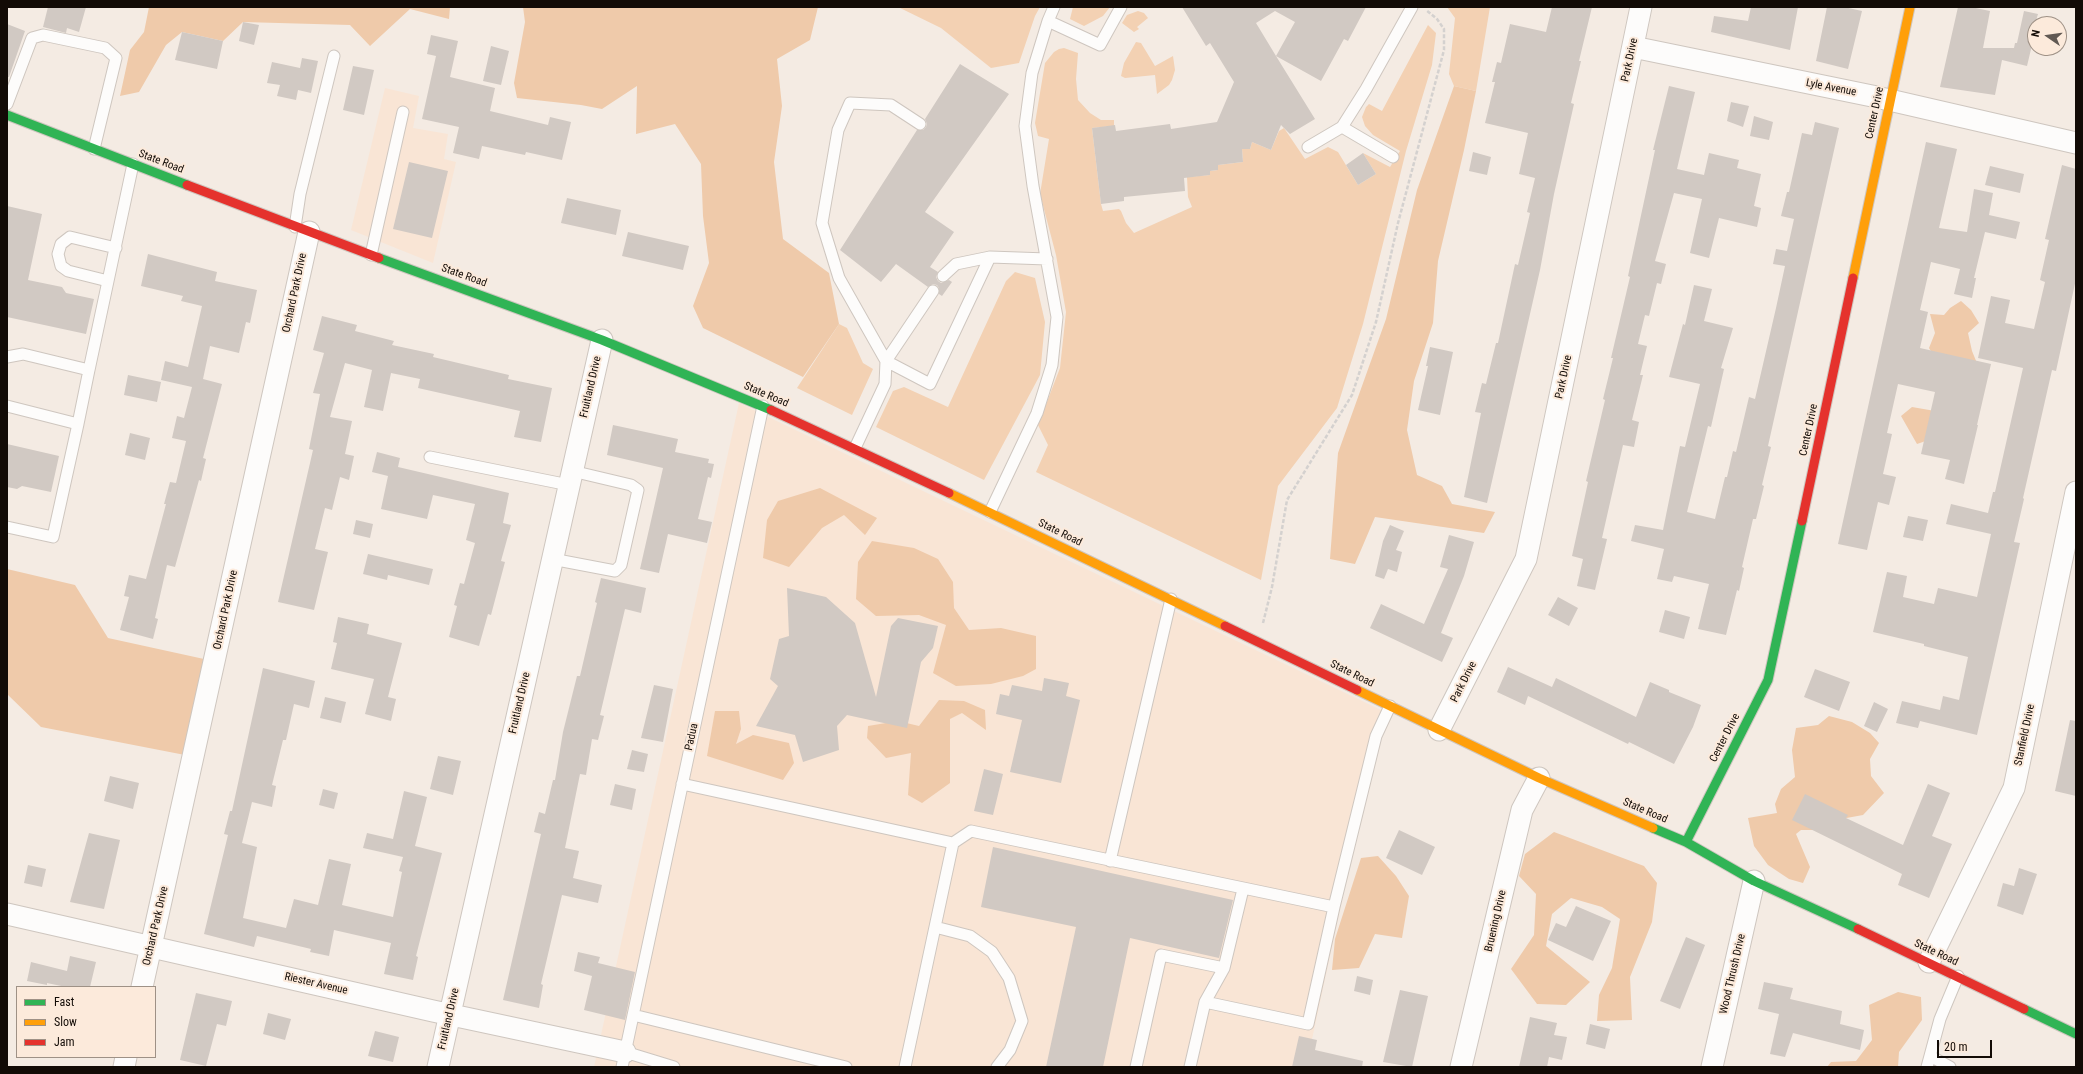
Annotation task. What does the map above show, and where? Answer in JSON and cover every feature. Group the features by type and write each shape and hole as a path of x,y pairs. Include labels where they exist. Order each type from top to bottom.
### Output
{"main road":[{"name":"Center Drive","path":"1686,842 1768,680 1910,7"},
{"name":"State Road","path":"7,115 302,229 602,340 763,406 990,512 1539,778 1686,842 1754,881 1929,962 2076,1034"}],"street":[{"name":"Park Drive","path":"1439,730 1526,559 1632,47 1642,7"},
{"name":"Lyle Avenue","path":"1632,47 1890,100 2076,143"},
{"name":"Orchard Park Drive","path":"142,986 152,947 302,229"},
{"name":"Fruitland Drive","path":"438,1067 602,340"},
{"name":"Stanfield Drive","path":"1929,962 2014,788 2076,492"},
{"name":"Bruening Drive","path":"1461,1067 1522,810 1539,778"},
{"name":"Wood Thrush Drive","path":"1712,1067 1754,881"},
{"name":"Riester Avenue","path":"7,914 450,1014 623,1059"}],"lane":[{"path":"990,512 1037,413 1052,365 1057,317 1033,186 1025,126 1032,73 1048,21 1054,7"},
{"path":"1048,21 1100,45 1122,7"},
{"path":"1308,147 1342,126 1366,89 1412,7"},
{"path":"7,104 32,38 43,35 105,48 116,58 94,148"},
{"path":"302,229 300,194 334,56"},
{"path":"920,124 891,105 850,103 838,130 822,223 839,278 886,361 930,384 990,257"},
{"path":"371,255 403,112"},
{"path":"1342,126 1393,157"},
{"path":"7,527 53,537 133,164"},
{"path":"108,281 68,271 61,266 58,254 61,244 70,237 116,248"},
{"path":"943,276 956,264 990,257 1046,260"},
{"path":"855,448 885,384 886,361 933,290"},
{"path":"7,357 23,354 89,370"},
{"path":"7,406 78,424"},
{"name":"Padua","path":"623,1059 763,406"},
{"path":"430,457 570,478 631,485 638,490 623,558 621,565 615,571 552,559"},
{"path":"1110,861 1171,599"},
{"path":"1205,1002 1308,1024 1334,907 1376,736 1390,706"},
{"path":"682,784 953,843 972,831 1334,907"},
{"path":"905,1067 953,843"},
{"path":"1190,1067 1205,1002 1224,968 1243,889"},
{"path":"935,926 970,936 992,952 1009,978 1022,1021 1010,1050 998,1067"},
{"path":"1136,1067 1161,955 1224,968"},
{"path":"1950,1067 1928,1062 1940,1019 1958,976"},
{"path":"632,1015 846,1067"},
{"path":"623,1059 674,1067"}],"path":[{"path":"1258,641 1272,587 1287,500 1352,395 1376,322 1398,223 1444,50 1444,29 1438,19 1423,7"}],"shaded area":[{"path":"149,7 450,7 449,19 410,9 370,46 350,25 243,22 223,41 182,32 166,45 139,92 120,96 130,50 144,32"},
{"path":"523,7 818,7 810,40 777,59 782,106 774,162 783,239 829,273 839,324 803,377 703,328 693,306 709,263 703,216 701,164 675,124 636,134 637,86 602,109 581,105 517,98 514,83 525,22"},
{"path":"898,7 1040,7 1035,16 1019,63 991,68 941,28"},
{"path":"1073,7 1110,7 1103,16 1084,26 1070,19"},
{"path":"1447,7 1490,7 1476,91 1454,86 1449,74 1455,18"},
{"path":"1138,11 1144,13 1148,18 1137,27 1139,29 1134,32 1122,23 1127,15"},
{"path":"1428,25 1436,33 1432,65 1406,151 1363,324 1337,408 1278,486 1261,580 1036,472 1048,445 1038,425 1060,368 1066,312 1056,255 1040,194 1049,139 1038,136 1035,123 1045,63 1054,52 1064,48 1078,53 1076,79 1078,100 1090,113 1101,120 1114,120 1114,126 1092,128 1101,204 1103,211 1119,209 1126,223 1134,233 1192,207 1188,197 1187,177 1210,175 1210,171 1218,170 1218,165 1243,162 1242,149 1250,149 1252,142 1271,150 1279,131 1284,128 1305,159 1328,147 1338,152 1358,185 1376,174 1363,153 1390,167 1400,151 1373,135 1365,126 1362,117 1366,107 1369,104 1382,111"},
{"path":"1136,42 1141,43 1155,66 1173,56 1175,70 1172,80 1169,85 1157,94 1155,75 1125,78 1121,76 1124,63"},
{"path":"1454,86 1476,91 1438,261 1433,323 1414,381 1407,430 1417,475 1442,486 1452,504 1495,512 1484,533 1375,517 1355,564 1330,559 1338,453 1386,319 1417,190"},
{"path":"385,88 419,96 413,128 448,134 444,159 456,162 433,263 351,230"},
{"path":"1015,272 1035,278 1045,322 1040,375 984,480 876,427 893,391 904,387 948,407 1006,281"},
{"path":"1961,301 1971,310 1979,323 1968,333 1972,351 1981,373 1943,435 1917,444 1901,416 1912,407 1935,411 1943,372 1929,348 1935,333 1930,314 1944,315 1950,308"},
{"path":"839,324 847,328 863,363 873,369 852,415 797,388"},
{"path":"739,403 1383,711 1306,1067 594,1067"},
{"path":"820,488 877,518 865,535 844,515 822,528 789,567 763,558 767,520 778,501"},
{"path":"872,541 914,548 938,559 953,582 954,608 969,630 1001,628 1036,636 1036,669 1023,676 991,684 956,686 933,673 946,625 919,615 876,616 856,599 858,562"},
{"path":"7,569 75,585 108,638 204,659 185,755 41,727 7,694"},
{"path":"939,700 964,701 985,710 986,730 962,713 950,719 950,783 922,803 908,795 911,753 886,758 867,738 868,726 898,721 919,726"},
{"path":"715,711 739,711 741,729 736,744 753,735 789,743 794,763 783,780 707,756"},
{"path":"1829,716 1852,722 1870,733 1879,743 1870,759 1871,776 1884,793 1863,815 1841,819 1828,830 1801,830 1796,834 1810,867 1803,883 1789,879 1768,865 1754,846 1748,818 1777,813 1775,804 1781,789 1795,777 1792,750 1796,728 1818,725"},
{"path":"1554,832 1644,866 1657,883 1652,922 1630,977 1632,1020 1597,1021 1599,995 1612,968 1620,919 1602,907 1571,898 1552,914 1546,946 1590,982 1566,1005 1537,1004 1511,969 1534,935 1536,894 1519,876 1525,854"},
{"path":"1378,856 1396,876 1409,896 1402,938 1375,934 1359,968 1332,970 1335,939 1361,858"},
{"path":"1898,992 1921,997 1922,1020 1899,1052 1898,1067 1827,1067 1831,1062 1856,1061 1872,1040 1869,1005"}],"building":[{"path":"48,7 86,7 79,32 67,28 66,33 43,27"},
{"path":"1182,7 1366,7 1348,41 1344,39 1321,81 1276,56 1315,119 1290,134 1281,125 1271,150 1252,142 1250,149 1242,149 1243,162 1218,165 1218,170 1210,171 1210,175 1184,178 1185,191 1124,197 1124,201 1101,204 1092,128 1115,125 1116,131 1170,124 1171,129 1217,122 1234,82 1210,43 1206,46","holes":["1275,11 1295,22 1276,56 1256,23"]},
{"path":"1552,7 1592,7 1579,61 1581,61 1571,103 1574,104 1554,194 1540,270 1487,503 1464,497 1481,413 1475,412 1482,383 1486,384 1496,343 1498,343 1515,264 1518,265 1530,213 1527,212 1535,178 1519,174 1528,133 1485,123 1495,82 1492,82 1497,62 1501,63 1510,24 1546,32"},
{"path":"1751,7 1798,7 1790,50 1711,32 1714,16 1748,21"},
{"path":"1827,7 1844,7 1862,11 1848,69 1816,61"},
{"path":"1958,7 1971,7 1990,11 1983,48 2014,48 2015,43 2017,43 2024,11 2038,14 2037,16 2027,16 2027,56 2029,56 2027,66 2002,60 1995,95 1940,87"},
{"path":"243,22 259,25 254,45 239,41"},
{"path":"7,24 25,31 9,77 7,77"},
{"path":"182,32 223,41 217,69 175,60"},
{"path":"431,35 458,41 450,77 495,88 490,111 548,125 550,117 571,122 562,160 526,152 525,155 482,146 479,159 453,153 459,127 422,119 436,56 427,54"},
{"path":"491,46 509,51 501,85 483,81"},
{"path":"302,58 318,61 311,93 298,90 296,100 277,96 280,85 267,83 272,62 300,68"},
{"path":"960,64 1009,94 925,212 954,232 930,267 938,272 936,277 938,281 941,283 949,280 952,282 942,296 939,294 939,288 937,285 933,284 928,287 896,264 881,282 840,250 917,130 923,130 926,127 927,124 925,119"},
{"path":"353,66 374,70 364,115 343,110"},
{"path":"1669,86 1695,92 1677,169 1704,175 1709,153 1739,160 1737,168 1761,174 1754,206 1761,208 1757,227 1719,218 1709,258 1690,253 1702,199 1674,193 1655,261 1666,264 1661,284 1657,283 1649,316 1645,315 1638,344 1647,346 1640,375 1643,375 1632,420 1639,422 1634,447 1623,445 1602,538 1607,539 1595,590 1577,586 1583,559 1572,556 1588,482 1586,481 1605,400 1603,399 1613,358 1611,358 1630,277 1628,276 1655,150 1653,150"},
{"path":"1731,102 1749,106 1743,127 1727,121"},
{"path":"1754,116 1773,122 1769,140 1750,136"},
{"path":"1815,122 1839,128 1768,446 1771,447 1762,485 1764,486 1756,519 1753,519 1742,567 1744,568 1739,591 1737,590 1726,635 1698,629 1709,584 1674,576 1672,582 1657,579 1664,549 1631,541 1635,525 1663,530 1680,446 1685,447 1700,384 1669,377 1683,324 1685,325 1694,285 1712,289 1704,321 1733,328 1721,368 1724,369 1711,427 1708,426 1687,512 1715,519 1733,451 1736,452 1749,397 1755,399 1776,308 1785,266 1773,264 1776,249 1787,251 1794,219 1781,216 1787,192 1789,192 1802,133 1812,135"},
{"path":"1926,142 1957,149 1939,228 1967,232 1974,189 1993,193 1989,215 2020,222 2016,239 1985,232 1974,278 1976,278 1972,298 1954,294 1960,269 1931,262 1920,310 1928,312 1920,348 1991,364 1978,425 1964,484 1945,479 1950,460 1921,454 1935,392 1898,384 1887,433 1892,434 1883,474 1896,477 1889,505 1878,502 1867,550 1838,544"},
{"path":"1473,152 1491,157 1487,175 1469,171"},
{"path":"1363,153 1376,174 1358,185 1346,165"},
{"path":"409,162 448,171 432,238 393,229"},
{"path":"2062,165 2076,169 2076,279 2056,371 2052,370 2023,498 2014,542 2020,543 1977,735 1920,721 1918,728 1896,723 1902,701 1940,710 1943,696 1959,700 1968,657 1924,646 1924,644 1873,632 1887,572 1907,576 1903,597 1934,604 1938,588 1977,597 1991,534 1946,524 1951,504 1988,513 1993,492 1995,492 2023,368 1978,358 1991,296 2010,300 2005,323 2034,329 2045,282 2040,280 2049,240 2045,239"},
{"path":"1990,166 2024,174 2020,193 1985,185"},
{"path":"567,198 621,210 616,235 561,223"},
{"path":"7,206 42,214 28,280 62,287 66,293 94,299 86,334 7,317"},
{"path":"628,232 689,246 683,270 622,256"},
{"path":"148,254 217,272 215,281 257,290 250,323 246,322 239,353 210,346 203,379 222,384 203,458 206,459 201,481 199,480 175,567 167,565 155,618 158,619 153,639 120,630 129,597 124,596 129,575 146,579 166,504 164,504 170,482 176,483 186,441 172,438 177,416 184,418 192,387 161,380 165,361 188,367 202,306 181,301 183,296 141,286"},
{"path":"322,316 357,325 355,331 394,341 392,345 434,354 433,357 509,375 508,379 552,388 541,442 514,437 520,411 418,388 420,379 391,373 383,411 364,407 372,370 345,363 330,417 352,421 345,454 354,456 349,480 340,477 332,510 325,508 315,549 328,552 314,610 278,602 313,450 309,449 320,394 313,393 324,353 313,350"},
{"path":"1430,347 1453,352 1440,415 1418,410 1428,366 1426,366"},
{"path":"128,375 161,382 157,402 124,395"},
{"path":"613,425 678,439 675,452 709,459 708,463 714,464 711,478 708,477 698,519 712,522 707,543 668,534 659,573 640,569 663,468 607,455"},
{"path":"130,433 150,438 145,460 125,455"},
{"path":"7,444 59,456 51,492 22,486 17,489 7,487"},
{"path":"377,452 400,458 398,467 509,493 503,523 511,525 501,561 505,562 491,615 488,614 479,646 449,637 457,606 454,605 460,583 464,584 475,543 466,540 475,504 433,495 427,519 381,509 388,476 372,472"},
{"path":"1908,516 1928,520 1923,541 1903,537"},
{"path":"356,520 373,524 370,538 353,534"},
{"path":"1390,525 1404,531 1396,550 1402,552 1397,572 1388,569 1384,579 1375,576 1383,541"},
{"path":"1449,535 1474,542 1464,576 1441,633 1453,638 1442,662 1370,628 1381,604 1424,624 1448,569 1440,567"},
{"path":"368,554 433,569 429,585 388,575 387,580 363,574"},
{"path":"601,578 646,588 641,613 625,609 600,715 604,716 598,740 592,739 586,775 580,774 565,848 579,851 573,878 602,885 598,903 562,895 541,984 543,985 539,1008 503,1000 541,834 534,832 539,812 545,814 553,780 555,780 563,732 577,676 580,676 597,603 595,602"},
{"path":"787,588 826,597 855,623 876,697 891,626 898,618 938,626 933,648 921,662 907,728 847,715 837,726 839,750 803,762 795,735 756,726 778,686 770,679 779,639 789,636"},
{"path":"1558,597 1578,608 1569,626 1548,615"},
{"path":"1665,610 1690,617 1684,639 1659,632"},
{"path":"338,617 369,624 367,634 402,643 388,697 396,699 391,721 365,714 374,679 331,669 337,643 333,642"},
{"path":"1508,667 1552,687 1556,678 1636,717 1650,682 1669,690 1669,692 1701,705 1693,727 1674,764 1629,742 1628,744 1528,696 1525,705 1497,692"},
{"path":"263,668 315,681 309,708 294,704 286,740 283,740 272,785 276,786 272,807 252,802 242,843 257,847 243,918 286,928 294,899 318,905 329,859 351,864 342,905 393,917 402,872 399,871 403,857 363,848 367,833 393,839 404,791 427,797 415,846 442,853 416,956 418,957 413,980 384,974 391,943 334,930 329,956 310,952 311,949 257,936 254,947 204,934 228,835 224,834 230,811 232,811"},
{"path":"1815,669 1850,682 1839,711 1804,697"},
{"path":"1044,678 1069,683 1066,696 1080,700 1061,783 1010,772 1022,720 996,714 1000,694 1009,696 1012,685 1042,691"},
{"path":"654,685 673,689 663,742 641,738"},
{"path":"325,697 346,702 341,723 320,718"},
{"path":"1874,702 1888,709 1877,732 1864,726"},
{"path":"2070,720 2076,721 2076,796 2055,791"},
{"path":"632,750 648,754 644,772 627,769"},
{"path":"438,756 461,761 453,795 430,789"},
{"path":"984,769 1003,774 993,815 974,811"},
{"path":"110,776 139,783 133,809 104,801"},
{"path":"615,784 636,789 632,810 610,805"},
{"path":"1928,784 1950,793 1932,836 1952,844 1929,898 1898,885 1902,874 1792,820 1805,794 1848,815 1846,818 1903,845"},
{"path":"323,789 338,793 334,809 319,805"},
{"path":"1399,830 1435,847 1422,875 1386,858"},
{"path":"89,833 120,840 104,909 70,902"},
{"path":"993,847 1233,900 1219,958 1130,938 1103,1067 1046,1067 1076,927 981,907"},
{"path":"28,865 46,869 42,887 24,883"},
{"path":"2019,868 2037,874 2023,915 1997,906 2003,883 2014,886"},
{"path":"1576,906 1611,921 1593,961 1548,940 1556,923 1566,927"},
{"path":"1686,937 1705,945 1680,1009 1660,1001"},
{"path":"578,952 600,957 598,963 635,972 625,1020 584,1010 592,976 574,971"},
{"path":"70,956 96,962 90,986 61,986 47,983 47,985 27,981 31,962 67,971"},
{"path":"1357,976 1373,980 1370,995 1354,991"},
{"path":"1764,982 1793,988 1790,999 1842,1011 1840,1024 1864,1030 1860,1050 1793,1033 1785,1057 1770,1054 1779,1014 1758,1009"},
{"path":"1400,990 1428,996 1412,1067 1383,1062"},
{"path":"196,993 232,1001 226,1026 217,1024 206,1066 180,1060"},
{"path":"268,1013 291,1019 285,1040 263,1034"},
{"path":"1530,1017 1557,1023 1554,1035 1567,1037 1562,1060 1549,1057 1547,1067 1519,1067"},
{"path":"1590,1024 1610,1029 1605,1049 1586,1044"},
{"path":"375,1031 399,1037 393,1062 368,1056"},
{"path":"1299,1036 1317,1040 1315,1050 1363,1061 1362,1067 1292,1067"}],"traffic: fast":[{"path":"7,115 187,185"},
{"path":"379,258 602,340 771,410"},
{"path":"1686,842 1768,680 1802,521"},
{"path":"1653,828 1686,842 1754,881 1858,929"},
{"path":"2024,1009 2076,1034"}],"traffic: slow":[{"path":"1853,278 1910,7"},
{"path":"949,493 1225,626"},
{"path":"1357,690 1539,778 1653,828"}],"traffic: jam":[{"path":"187,185 379,258"},
{"path":"1802,521 1853,278"},
{"path":"771,410 949,493"},
{"path":"1225,626 1357,690"},
{"path":"1858,929 2024,1009"}]}
